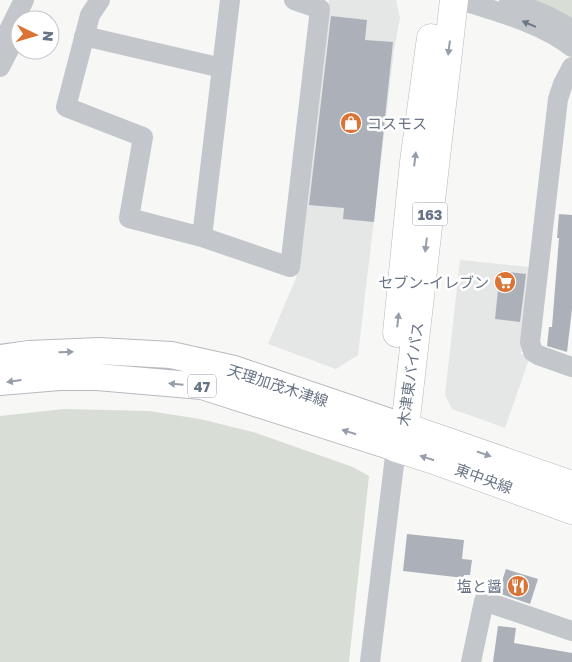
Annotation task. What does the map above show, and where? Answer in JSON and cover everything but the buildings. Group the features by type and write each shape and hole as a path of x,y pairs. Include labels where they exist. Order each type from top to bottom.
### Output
{"highway":[{"name":"木津東バイパス","path":"396,432 414,162 437,0"},
{"name":"木津東バイパス","path":"396,432 454,0"},
{"name":"東中央線","path":"396,432 572,485"},
{"name":"東中央線","path":"396,432 437,461 572,510"}],"main road":[{"name":"天理加茂木津線","path":"0,358 72,351 171,355 234,369 396,432"},
{"name":"天理加茂木津線","path":"0,382 59,377 97,377 202,386 396,432"}],"street":[{"path":"0,48 24,0"},
{"path":"100,0 90,15 66,107 143,137 128,218 202,237 290,267 320,9 294,0"},
{"path":"202,237 230,0"},
{"path":"460,0 532,25 572,47"},
{"path":"509,0 548,16 572,29"},
{"path":"84,36 222,68"},
{"path":"0,67 10,48"},
{"path":"572,67 558,99 530,342 533,352 538,355 572,367"},
{"path":"370,662 396,432"},
{"path":"471,662 484,601 572,631"}],"shaded area":[{"path":"329,0 396,0 400,18 394,50 358,355 336,369 268,344 296,278"},
{"path":"531,0 572,0 572,21"},
{"path":"460,260 531,267 521,354 529,359 505,428 452,409 445,395"},
{"path":"64,409 149,411 200,419 253,432 353,467 369,476 349,662 0,662 0,416"}],"place":[{"name":"コスモス","path":"351,123"},
{"name":"セブン-イレブン","path":"505,282"},
{"name":"塩と醤","path":"518,586"}]}
